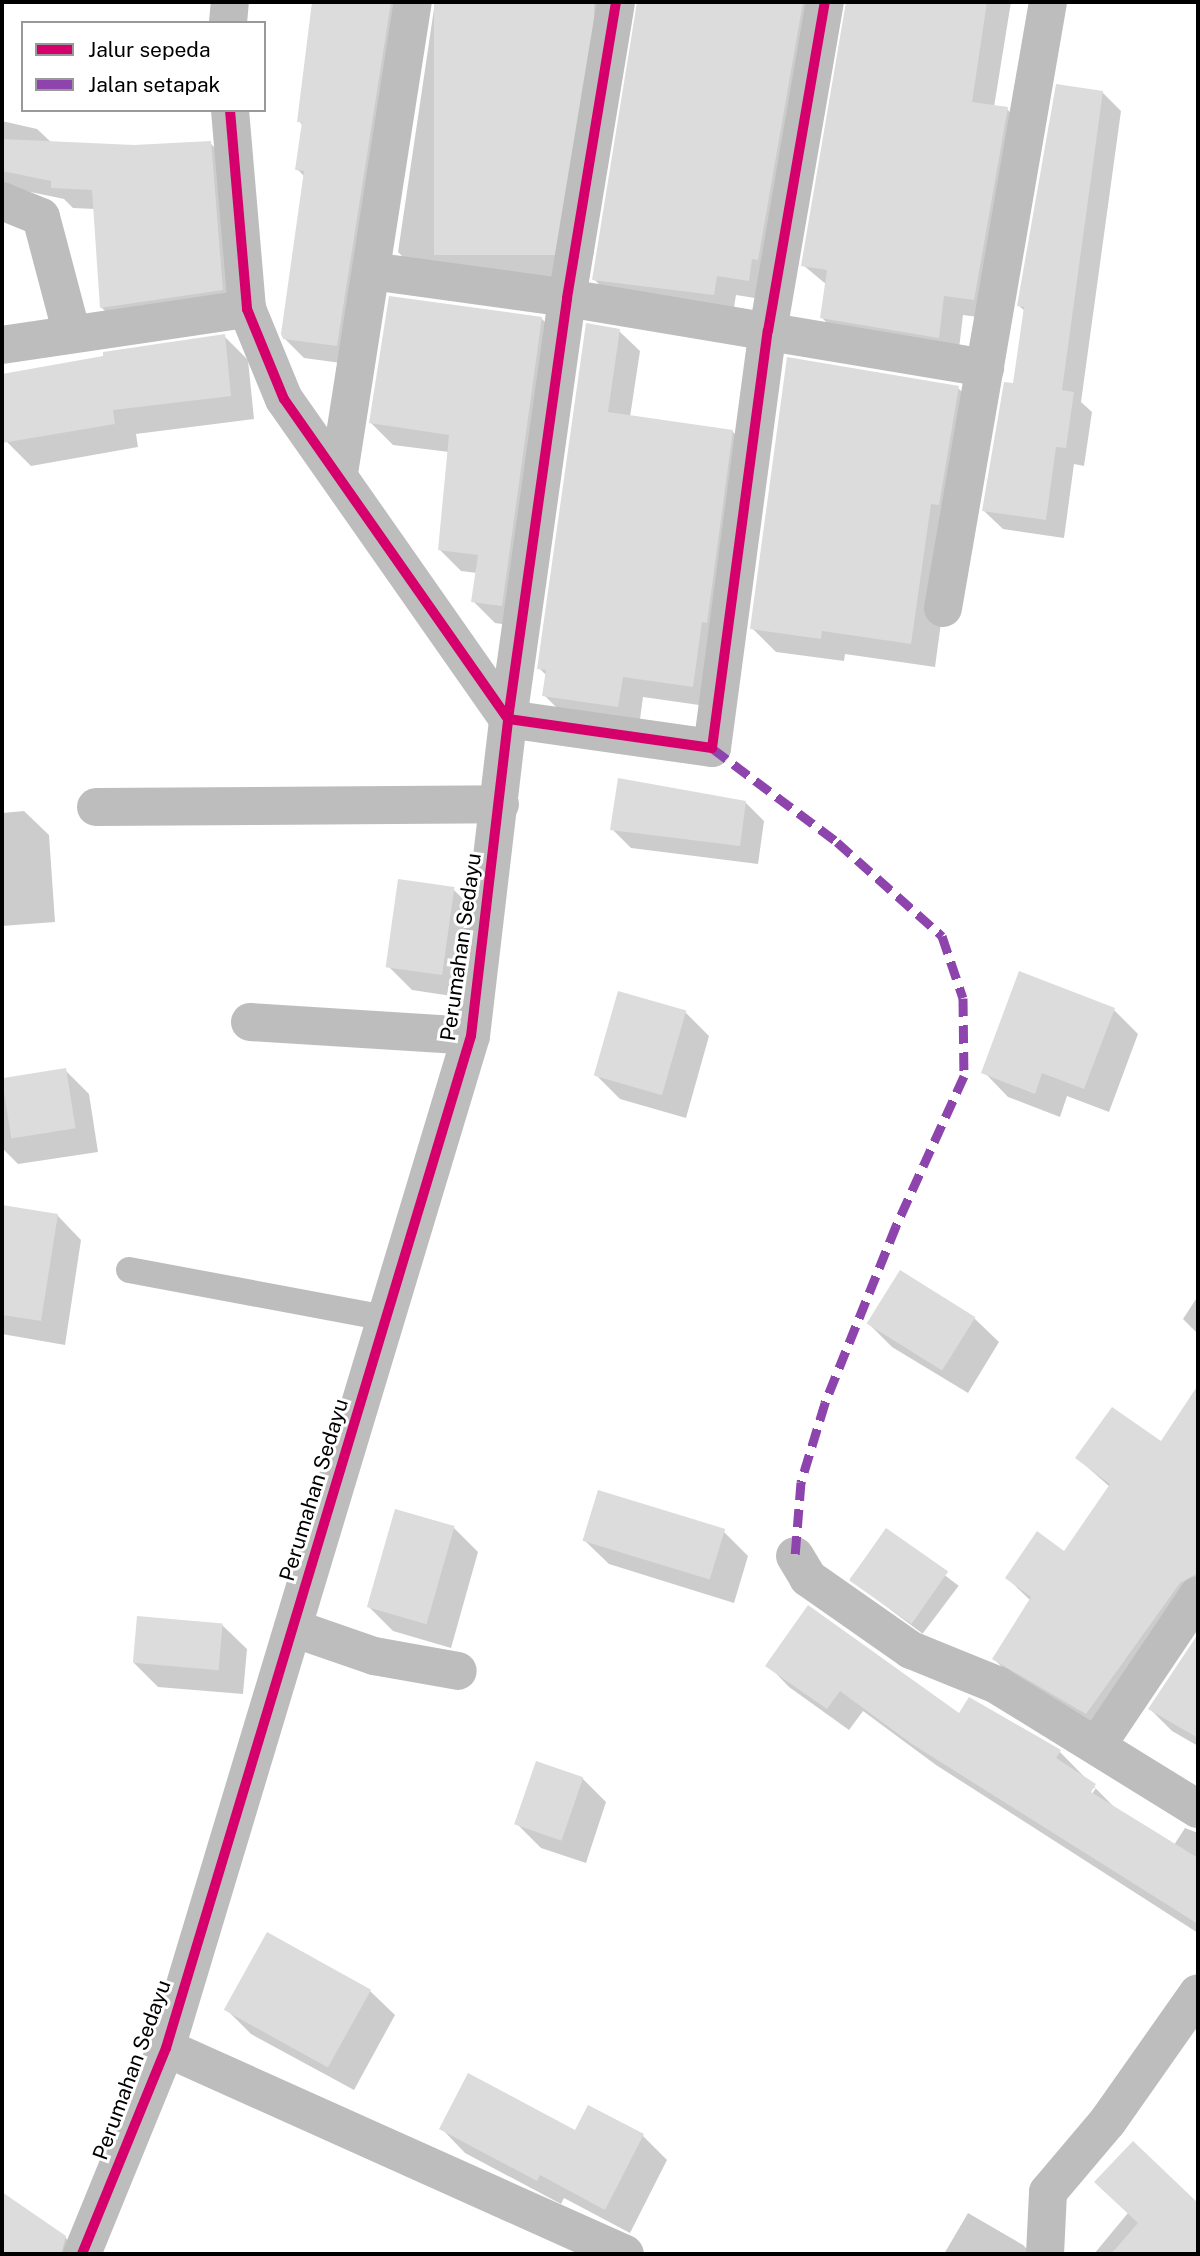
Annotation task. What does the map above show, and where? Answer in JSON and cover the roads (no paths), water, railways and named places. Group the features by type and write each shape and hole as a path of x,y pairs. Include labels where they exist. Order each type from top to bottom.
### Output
{"street":[{"path":"228,21 230,2"},
{"path":"339,472 413,2"},
{"name":"Perumahan Sedayu","path":"82,2254 166,2048 471,1036 508,719 566,298 616,2"},
{"path":"230,112 247,309 284,399 339,472 508,719 712,748 768,331 825,2"},
{"path":"943,608 1048,2"},
{"path":"2,201 41,217 72,334"},
{"path":"371,271 566,298 985,368"},
{"path":"2,345 247,309"},
{"path":"96,807 500,804"},
{"path":"250,1022 471,1036"},
{"path":"795,1556 808,1578 911,1650 997,1685 1098,1744 1198,1809"},
{"path":"1098,1744 1198,1595"},
{"path":"293,1628 374,1656 458,1671"},
{"path":"1045,2254 1048,2192 1108,2121 1198,1993"},
{"path":"166,2048 625,2254"}],"lane":[{"path":"129,1270 386,1318"}]}
